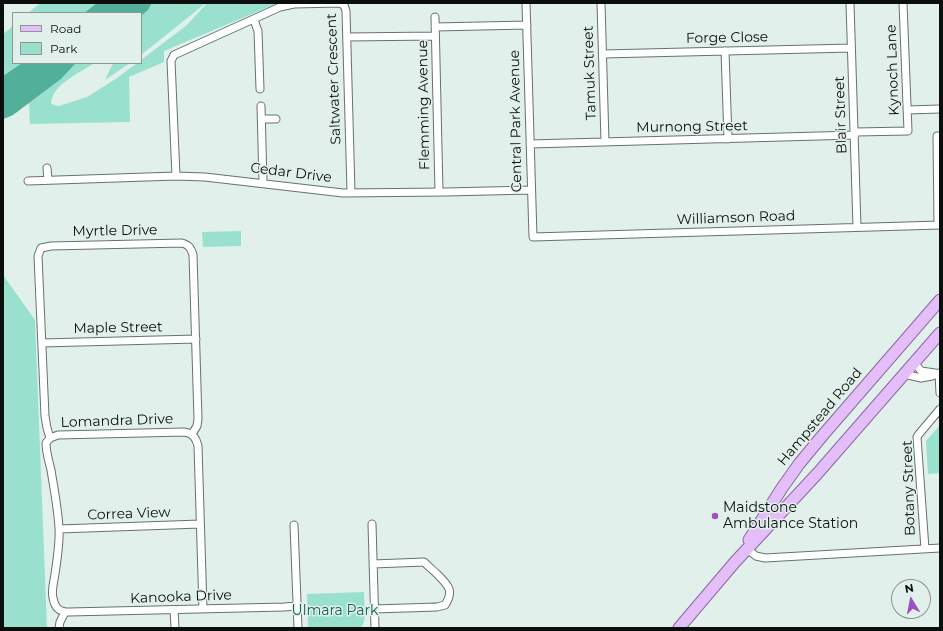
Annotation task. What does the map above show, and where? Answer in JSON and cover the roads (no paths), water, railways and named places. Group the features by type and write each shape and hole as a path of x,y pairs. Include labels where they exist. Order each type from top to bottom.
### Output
{"main road":[{"name":"Hampstead Road","path":"735,562 799,464 940,300"},
{"name":"Hampstead Road","path":"679,628 735,562 817,474 940,333"}],"street":[{"name":"Saltwater Crescent","path":"176,176 171,61 174,55 280,7 294,4 339,3 344,5 346,11 351,192"},
{"name":"Central Park Avenue","path":"526,3 532,237"},
{"name":"Tamuk Street","path":"601,3 606,142"},
{"name":"Blair Street","path":"850,3 857,227"},
{"name":"Kynoch Lane","path":"855,134 908,131 903,3"},
{"name":"Flemming Avenue","path":"435,16 439,192"},
{"path":"254,20 258,31 260,89"},
{"path":"435,26 527,25"},
{"path":"347,37 435,36"},
{"name":"Forge Close","path":"603,54 851,48"},
{"path":"726,51 728,139"},
{"path":"261,106 263,183"},
{"path":"907,110 940,109"},
{"path":"262,119 276,119"},
{"name":"Murnong Street","path":"530,144 855,134"},
{"path":"939,225 936,136 940,136"},
{"path":"47,168 48,180"},
{"name":"Cedar Drive","path":"28,181 176,176 205,177 343,192 531,190"},
{"name":"Williamson Road","path":"532,237 939,225"},
{"name":"Myrtle Drive","path":"50,438 45,416 38,256 41,248 51,246 182,243 188,245 192,249 198,419 197,426 192,434"},
{"name":"Maple Street","path":"42,343 196,339"},
{"path":"916,361 921,371 939,373"},
{"path":"904,374 920,378 939,373"},
{"path":"939,373 940,393"},
{"name":"Botany Street","path":"925,549 917,436 940,409"},
{"name":"Lomandra Drive","path":"65,612 57,608 52,596 58,556 60,529 46,443 50,438 58,435 184,432 192,434 196,439 198,446 203,609"},
{"name":"Correa View","path":"60,529 200,524"},
{"path":"372,524 375,628"},
{"path":"294,525 298,628"},
{"path":"747,549 756,556 765,558 940,548"},
{"path":"373,564 424,562 447,584 450,592 449,599 445,605 437,607 374,609"},
{"name":"Kanooka Drive","path":"65,612 297,606"},
{"path":"174,610 175,628"},
{"path":"59,628 65,612"}],"place":[{"name":"Maidstone Ambulance Station","path":"715,516"}],"park label":[{"name":"Ulmara Park","path":"335,611"}]}
